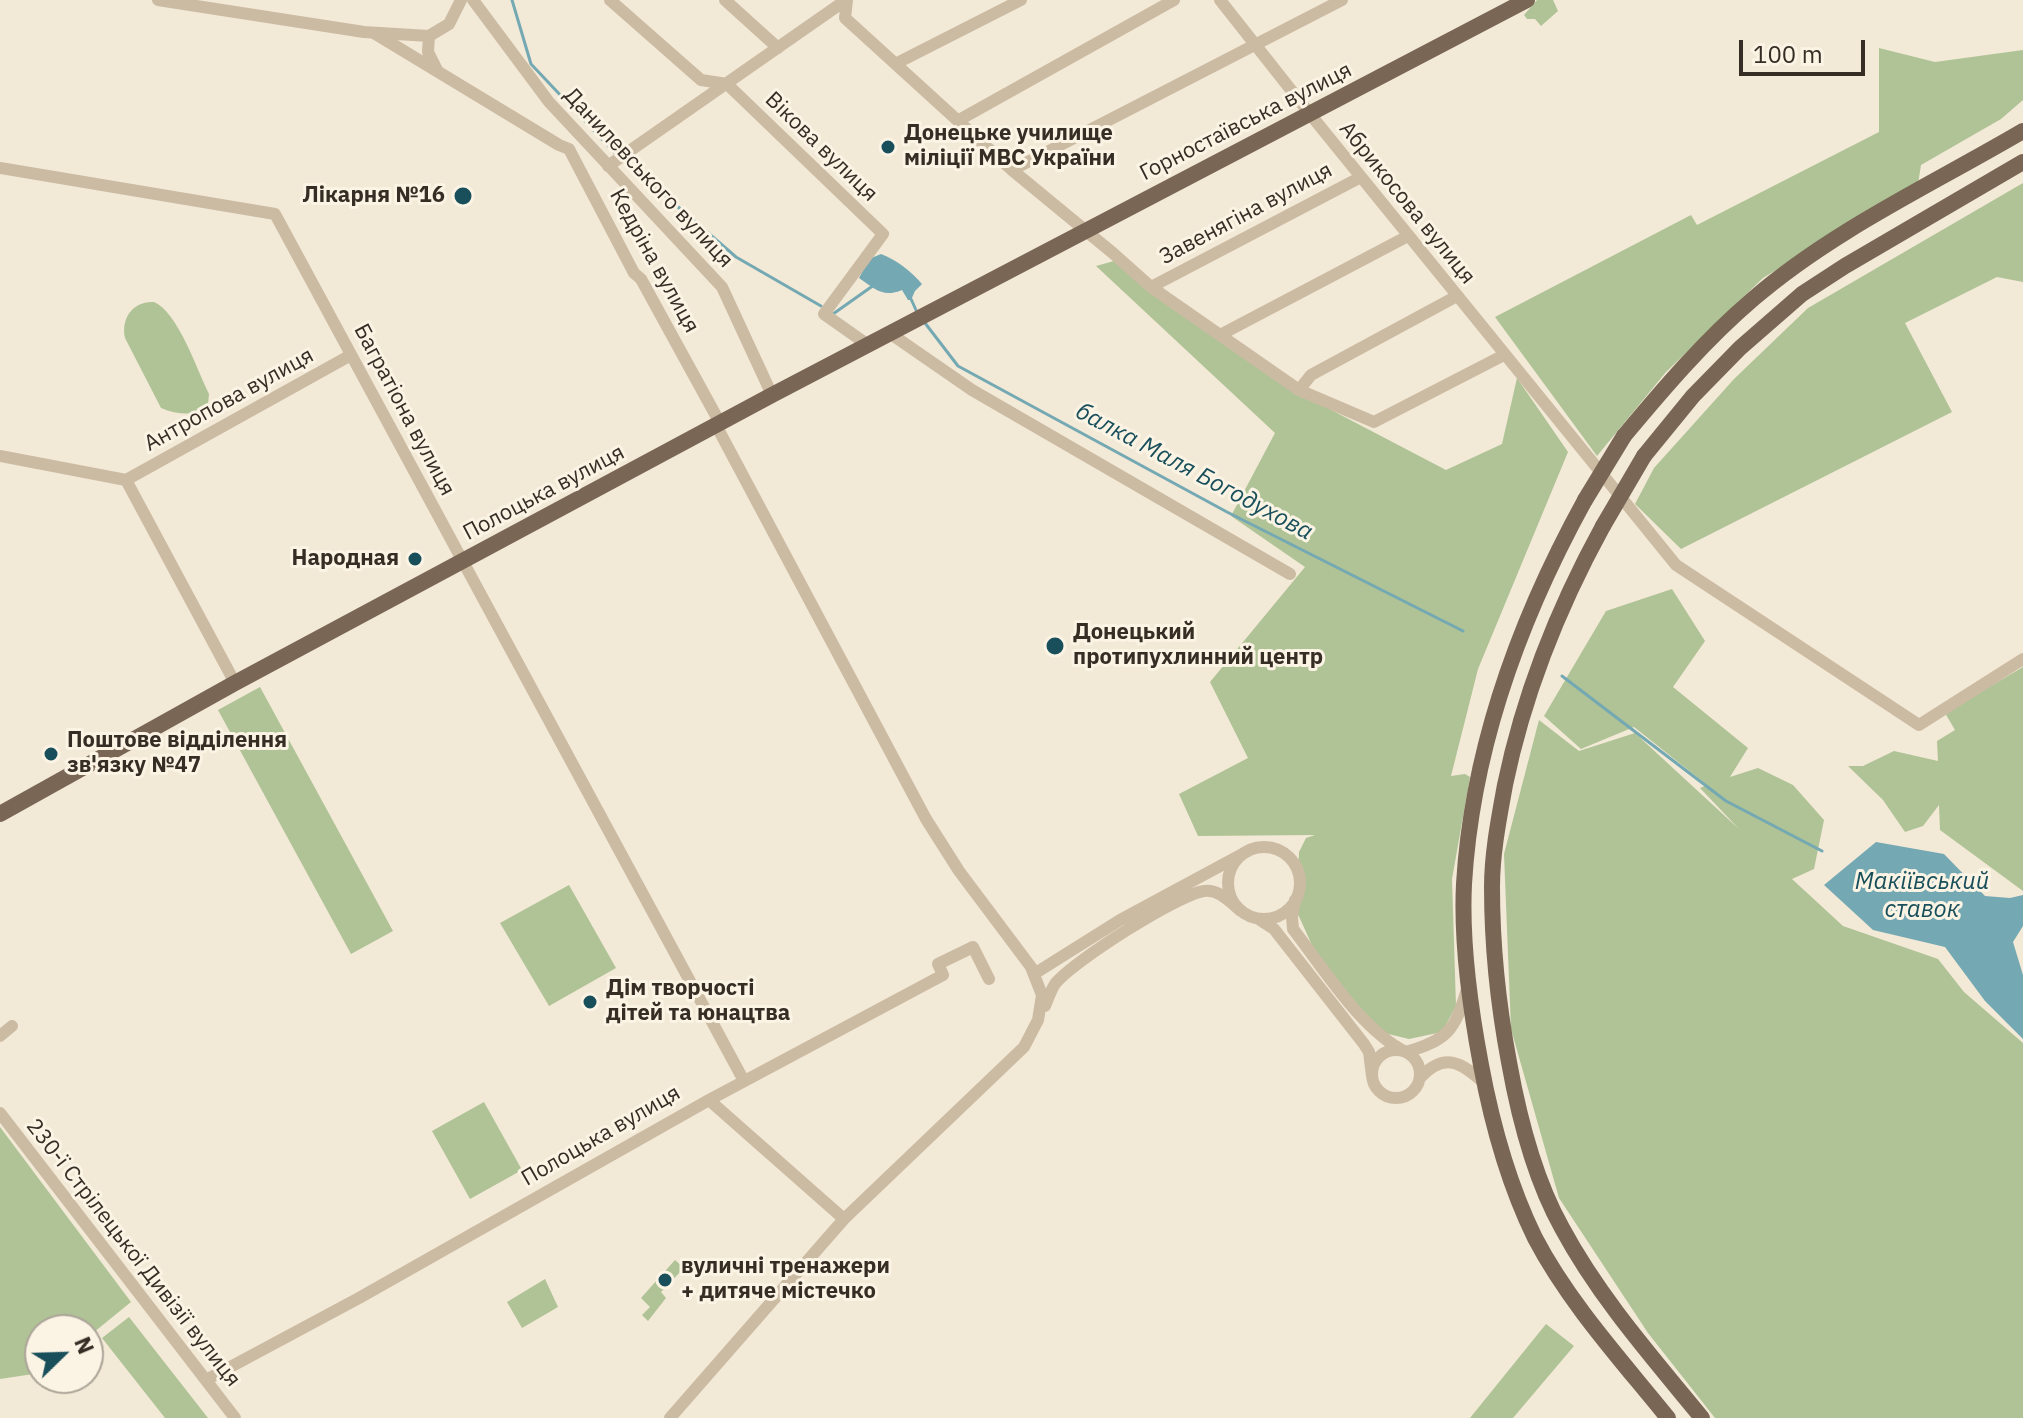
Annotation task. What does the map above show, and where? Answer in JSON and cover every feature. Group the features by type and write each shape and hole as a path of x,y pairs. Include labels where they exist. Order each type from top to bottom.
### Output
{"main road":[{"name":"Горностаївська вулиця","path":"772,395 1527,0"},
{"path":"1668,1418 1558,1277 1536,1239 1506,1167 1484,1083 1469,982 1464,887 1467,852 1486,746 1498,700 1535,599 1556,553 1624,436 1673,377 1765,289 1851,231 2023,131"},
{"path":"1702,1418 1582,1263 1560,1226 1533,1161 1512,1079 1496,979 1492,885 1512,754 1524,706 1557,616 1603,526 1644,456 1693,396 1740,348 1802,294 2023,162"},
{"name":"Полоцька вулиця","path":"0,814 235,683 772,395"},
{"path":"1638,1381 1658,1364"}],"street":[{"name":"Кедріна вулиця","path":"158,0 374,33 429,36"},
{"path":"438,72 428,52 429,36 449,24 461,0"},
{"name":"Данилевського вулиця","path":"473,0 531,80 722,287 772,395"},
{"name":"Вікова вулиця","path":"610,0 701,80 727,84 883,234 824,314 868,345"},
{"path":"725,0 778,48"},
{"path":"608,166 847,0"},
{"path":"847,0 845,18 1012,170 1151,287 1299,390 1374,422 1504,355"},
{"path":"897,63 1021,0"},
{"path":"959,120 1174,0"},
{"name":"Абрикосова вулиця","path":"1220,0 1676,565 1919,725 2023,659"},
{"path":"1012,170 1342,0"},
{"name":"Кедріна вулиця","path":"374,33 569,149 634,273 641,279 926,819 959,871 1005,928 1034,974"},
{"name":"Багратіона вулиця","path":"0,168 275,214 744,1081"},
{"name":"Завенягіна вулиця","path":"1151,287 1361,177"},
{"path":"1220,335 1408,236"},
{"path":"1299,390 1311,375 1457,296"},
{"path":"891,334 972,390 1290,574"},
{"name":"Антропова вулиця","path":"126,480 351,355"},
{"path":"0,456 126,480 235,683"},
{"path":"1038,1020 1042,995 1034,974 1120,920 1248,851 1272,848 1292,861 1300,884 1292,917 1293,929 1373,1031 1406,1052 1417,1063 1420,1078"},
{"path":"1241,911 1234,902 1228,880 1238,859 1248,851"},
{"path":"670,1418 844,1219 1024,1047 1055,984 1097,950 1186,897 1205,891 1217,892 1241,911 1274,929 1364,1044 1369,1052 1372,1076 1383,1095 1399,1098 1413,1092 1428,1068 1452,1062 1467,1067 1484,1083"},
{"path":"1257,918 1274,918 1284,913 1295,900"},
{"name":"Полоцька вулиця","path":"206,1380 346,1305 709,1100 943,975 938,964 973,947 989,979"},
{"path":"1372,1076 1373,1066 1383,1054 1431,1045 1453,1028 1469,982"},
{"path":"0,1036 12,1026"},
{"path":"709,1100 844,1219"},
{"name":"230-ї Стрілецької Дивізії вулиця","path":"0,1113 235,1418"}],"green space":[{"path":"1537,0 1553,0 1558,11 1541,26 1535,19 1527,19 1524,15"},
{"path":"1879,48 1935,62 2023,50 2023,100 2001,119 1921,165 1918,184 1763,278 1666,372 1597,456 1495,317 1691,215 1697,225 1879,132"},
{"path":"2023,183 2023,282 1997,277 1905,323 1952,412 1681,549 1635,504 1654,468 1734,379 1808,308"},
{"path":"1114,261 1295,391 1446,470 1502,444 1517,378 1568,452 1478,669 1451,776 1465,774 1470,777 1452,879 1456,1006 1442,1032 1409,1039 1380,1032 1320,963 1297,912 1299,852 1306,838 1315,835 1198,836 1179,794 1248,758 1210,682 1305,567 1231,516 1275,433 1096,266"},
{"path":"146,302 154,302 163,308 179,329 209,394 208,404 198,411 180,413 161,408 125,338 125,324 130,312"},
{"path":"1672,589 1705,641 1673,687 1748,748 1730,777 1758,768 1793,785 1824,820 1814,869 1792,879 1843,926 1938,959 1964,992 2023,1043 2023,1418 1715,1418 1648,1333 1559,1198 1511,1029 1504,854 1539,720 1579,751 1635,733 1739,829 1700,788 1707,785 1634,727 1581,749 1544,716 1606,611"},
{"path":"2023,667 2023,891 1940,830 1939,805 1923,826 1905,832 1883,800 1848,766 1863,766 1894,751 1938,761 1937,741 1955,730 1945,713"},
{"path":"260,687 393,931 351,954 218,710"},
{"path":"569,885 616,968 549,1006 500,923"},
{"path":"484,1102 522,1170 470,1199 432,1131"},
{"path":"0,1127 131,1302 104,1324 104,1314 24,1314 24,1375 0,1379"},
{"name":"вуличні тренажери + дитяче містечко","path":"675,1260 684,1268 661,1292 666,1298 648,1321 642,1315 650,1307 641,1298"},
{"path":"545,1279 558,1307 522,1328 507,1302"},
{"path":"129,1317 208,1418 165,1418 104,1341 104,1336"},
{"path":"1546,1324 1574,1346 1513,1418 1470,1418"}],"water":[{"path":"881,254 903,266 922,284 911,300 902,290 884,293 859,278 869,259"},
{"name":"Макіївський ставок","path":"1876,842 1944,854 1985,896 2010,898 2023,895 2023,926 2013,942 2023,975 2023,1039 1985,1001 1945,947 1873,930 1824,885"}],"waterway":[{"name":"балка Маля Богодухова","path":"512,0 531,64 615,153"},
{"name":"балка Маля Богодухова","path":"626,162 736,257 821,306"},
{"name":"балка Маля Богодухова","path":"833,314 874,285"},
{"name":"балка Маля Богодухова","path":"911,299 916,310"},
{"name":"балка Маля Богодухова","path":"925,323 958,366 1227,512 1463,631"},
{"name":"балка Маля Богодухова","path":"1562,676 1726,801 1822,851"}],"place":[{"name":"Донецьке училище міліції МВС України","path":"888,147"},
{"name":"Лікарня №16","path":"463,196"},
{"name":"Народная","path":"415,559"},
{"name":"Донецький протипухлинний центр","path":"1055,646"},
{"name":"Поштове відділення зв'язку №47","path":"51,754"},
{"name":"Дім творчості дітей та юнацтва","path":"590,1002"},
{"name":"вуличні тренажери + дитяче містечко","path":"665,1280"}]}
